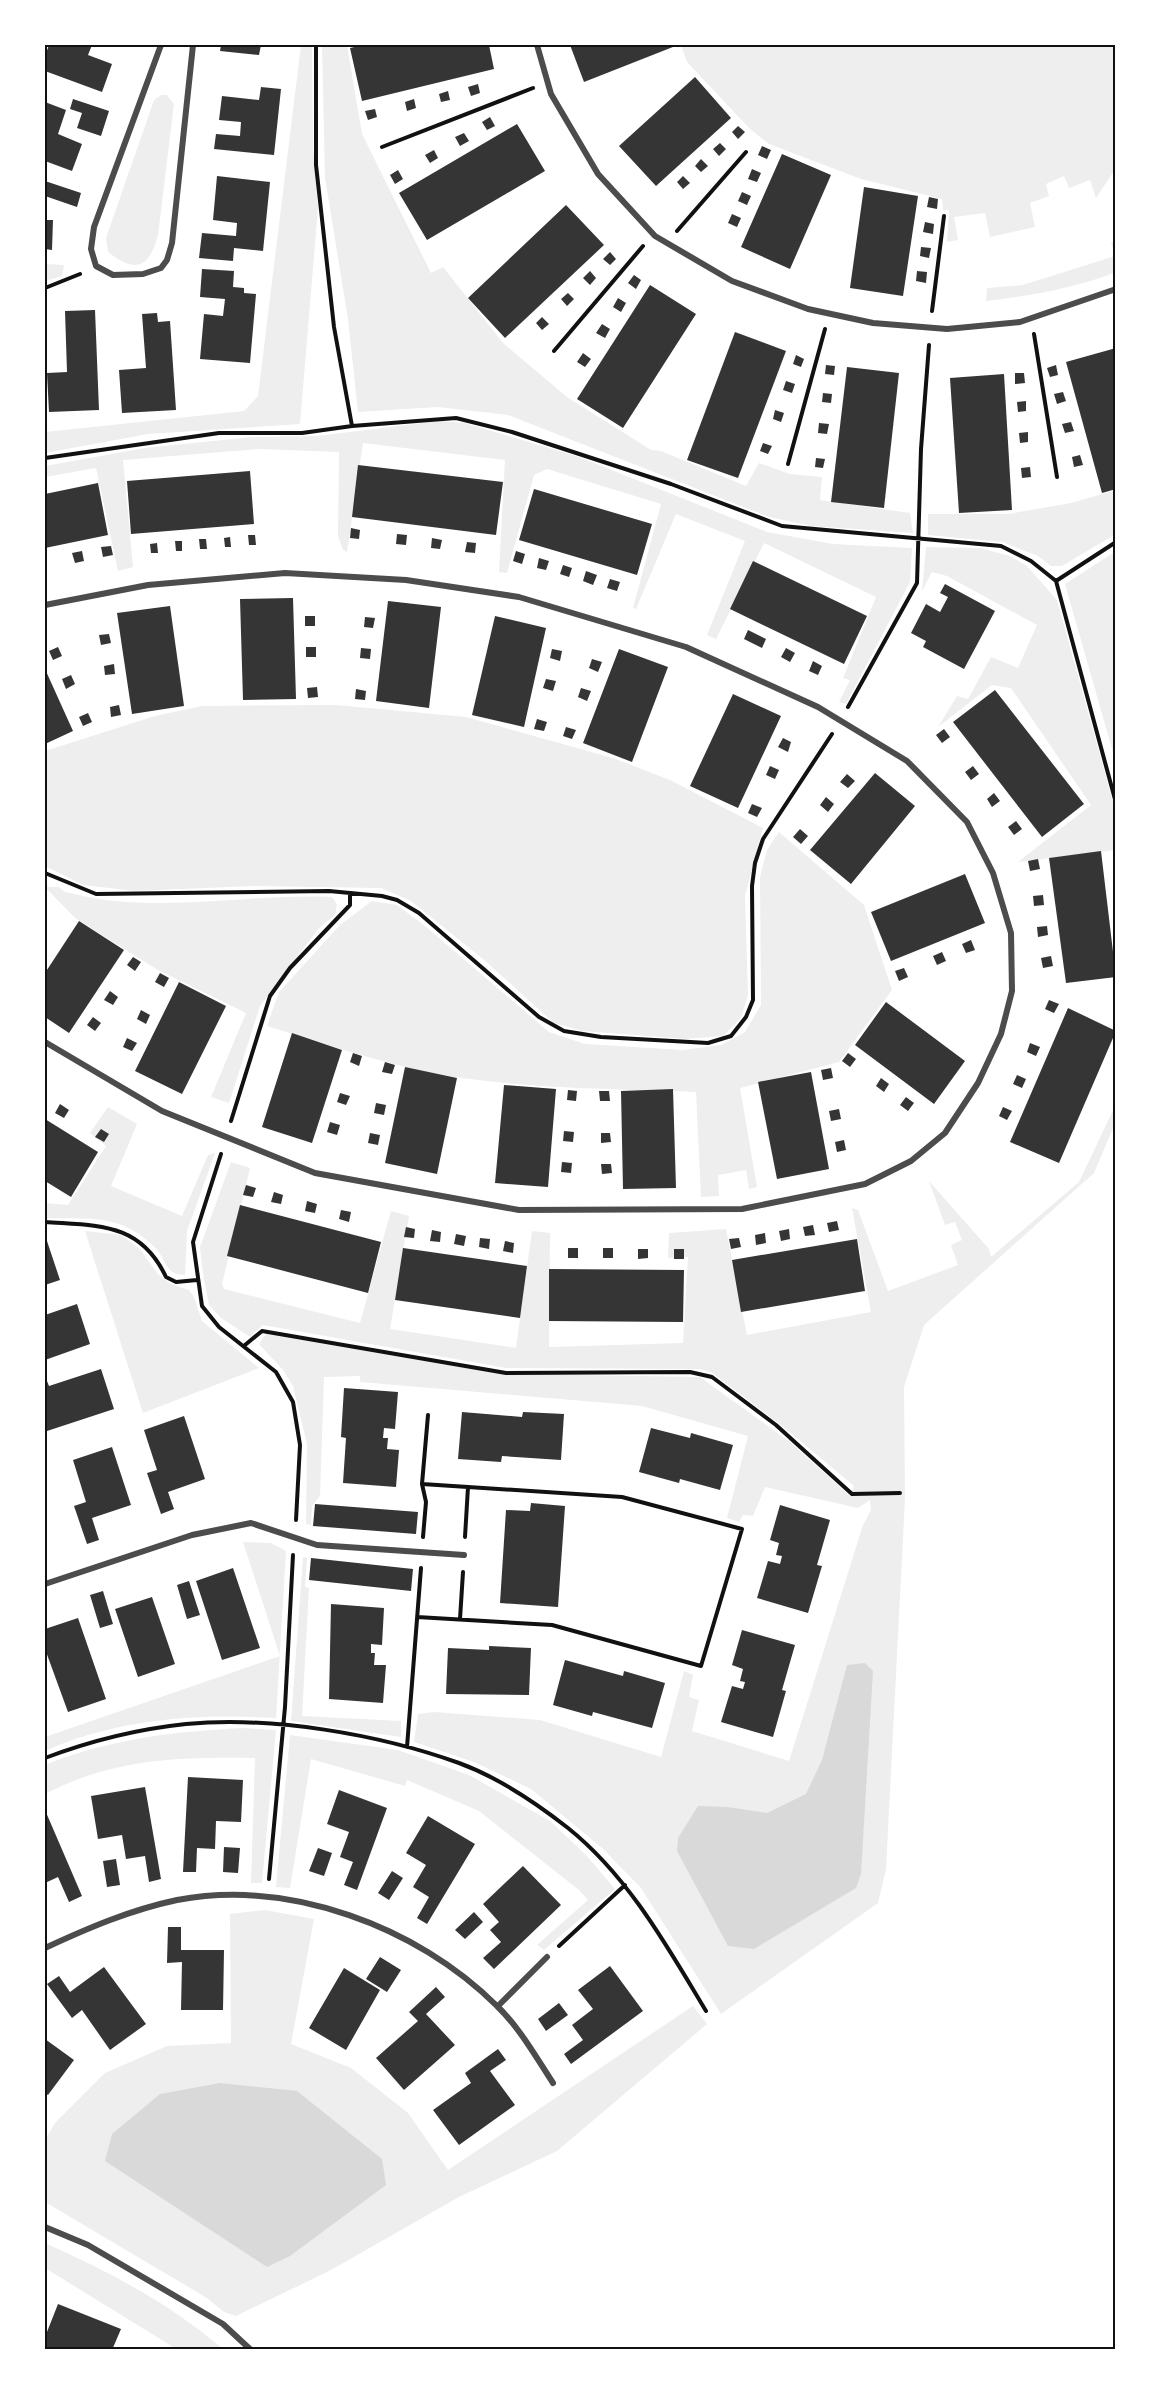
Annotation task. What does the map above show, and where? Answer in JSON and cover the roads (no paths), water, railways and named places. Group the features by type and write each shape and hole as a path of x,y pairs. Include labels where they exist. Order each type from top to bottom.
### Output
{"street":[{"path":"161,45 94,227 91,249 96,266 112,275 144,274 161,268 167,260 172,243 193,45"},
{"path":"537,45 551,94 598,174 653,234 732,281 808,309 829,314 873,323 947,329 1020,322 1116,289"},
{"path":"45,605 148,585 285,573 417,582 519,597 686,647 818,707 907,761 967,822 993,873 1011,933 1012,991 1001,1034 978,1083 945,1133 911,1161 865,1184 742,1209 519,1210 315,1173 162,1111 45,1042"},
{"path":"45,1584 215,1529 251,1523 294,1535 317,1545 464,1555"},
{"path":"45,1948 117,1916 178,1900 204,1897 267,1898 310,1905 376,1924 432,1954 498,2006 553,2083"},
{"path":"498,2006 547,1957"},
{"path":"45,2227 88,2245 223,2324 251,2350"}]}
